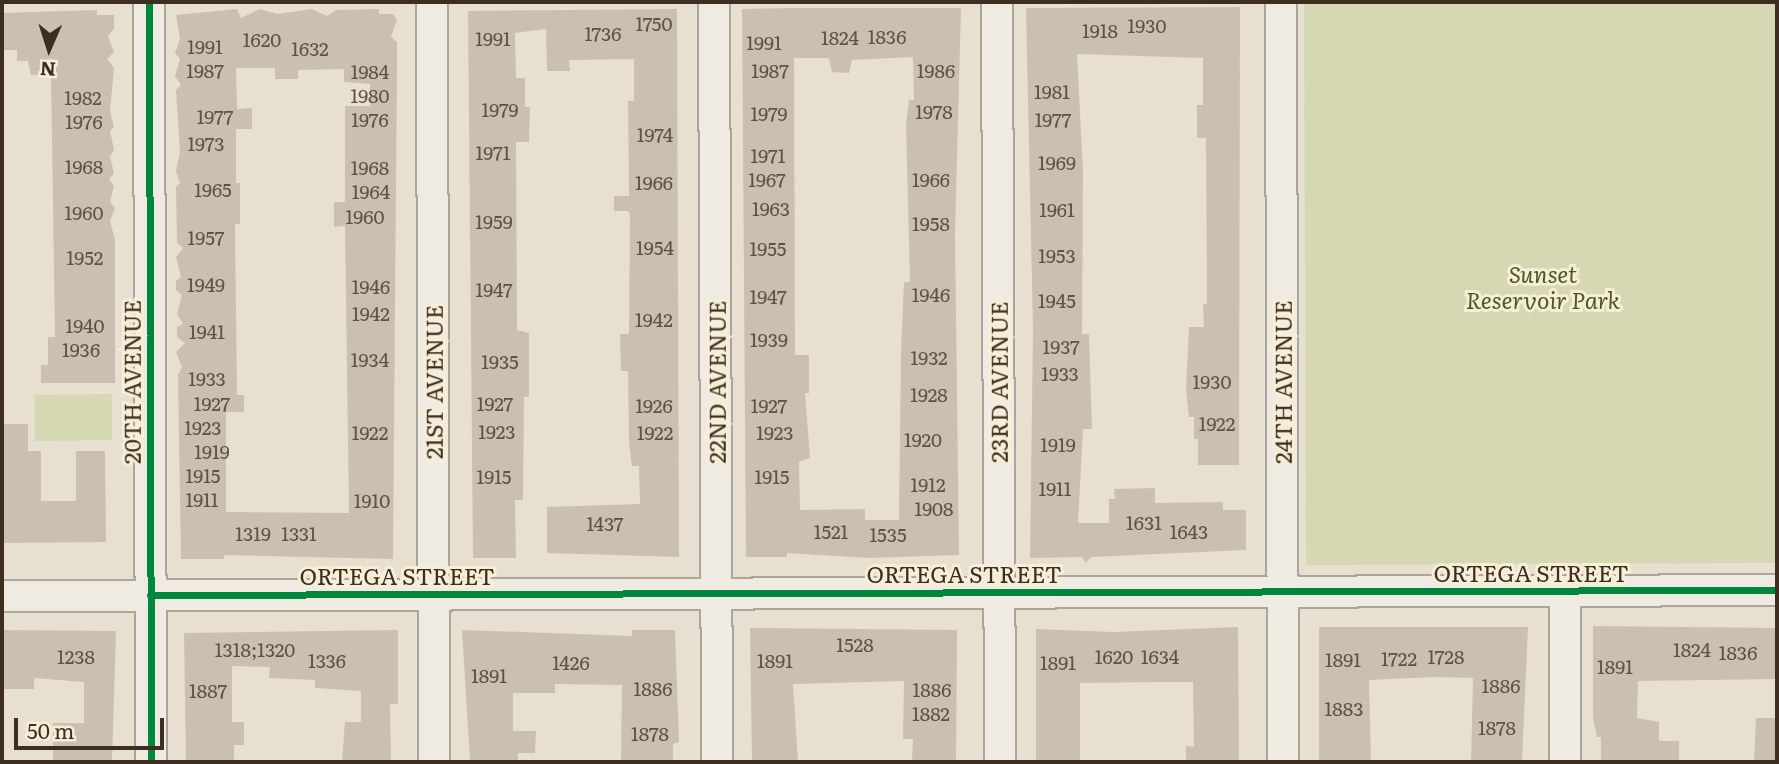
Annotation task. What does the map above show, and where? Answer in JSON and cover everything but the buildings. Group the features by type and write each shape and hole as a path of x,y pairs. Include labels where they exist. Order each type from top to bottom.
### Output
{"street":[{"name":"20TH AVENUE","path":"149,2 151,762"},
{"name":"21ST AVENUE","path":"432,2 434,762"},
{"name":"22ND AVENUE","path":"715,2 716,762"},
{"name":"23RD AVENUE","path":"997,2 999,762"},
{"name":"24TH AVENUE","path":"1281,2 1283,762"},
{"name":"ORTEGA STREET","path":"2,596 1777,590"},
{"path":"1565,591 1565,762"}],"green space":[{"name":"Sunset Reservoir Park","path":"1304,2 1777,2 1777,563 1306,565"},
{"path":"112,394 112,440 35,441 35,395"}],"cycle path":[{"path":"149,2 151,762"},
{"path":"150,595 1777,590"}]}
